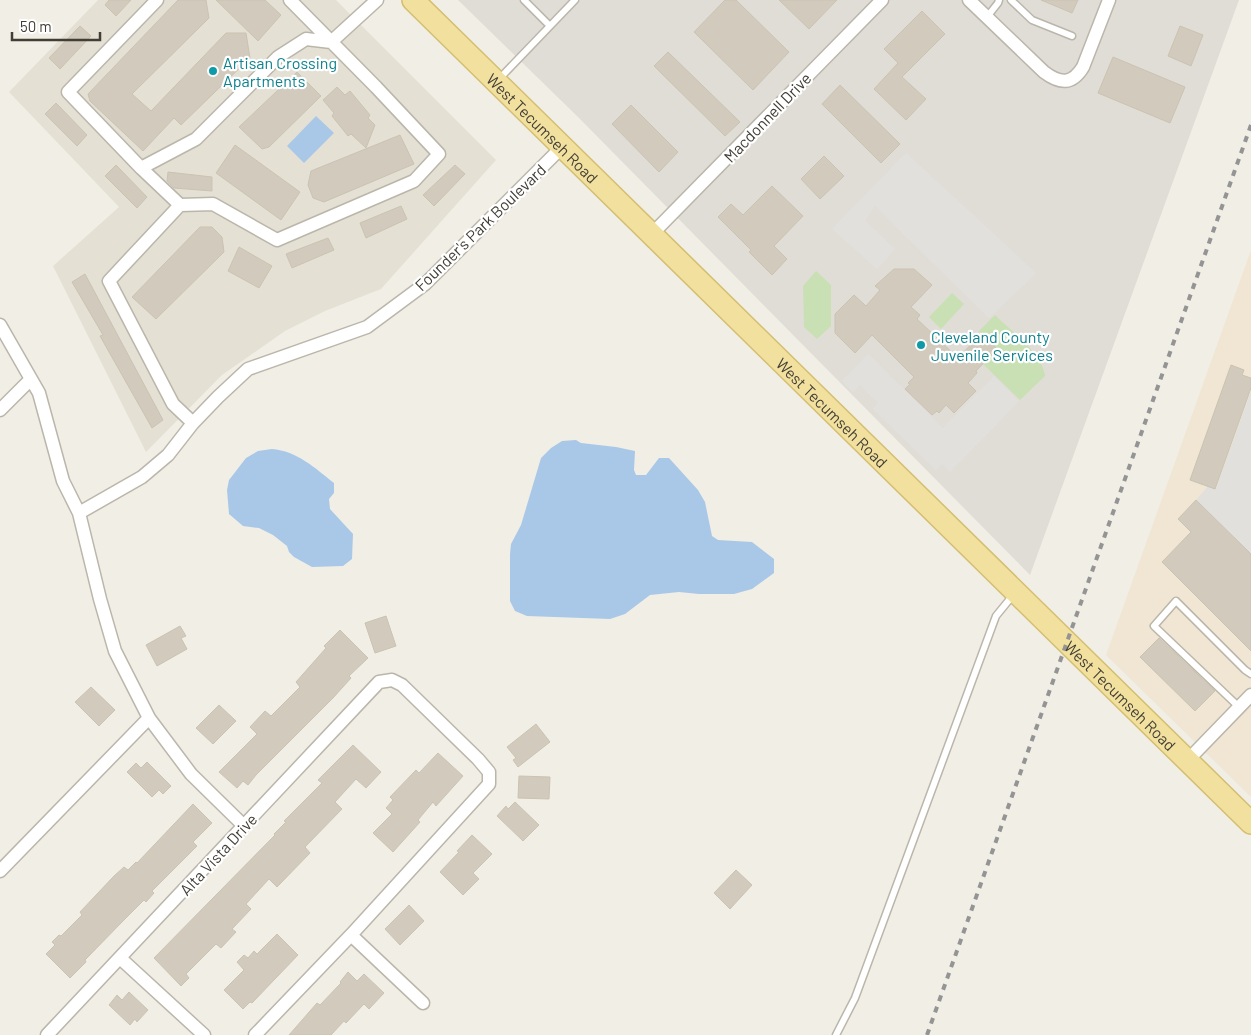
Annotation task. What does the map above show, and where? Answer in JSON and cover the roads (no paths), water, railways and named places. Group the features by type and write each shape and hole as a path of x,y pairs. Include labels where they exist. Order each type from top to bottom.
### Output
{"main road":[{"name":"West Tecumseh Road","path":"413,0 1251,822"}],"street":[{"path":"158,0 68,92 180,205"},
{"path":"193,423 173,404 109,281 180,205 213,204 277,240 414,181 439,154 290,0"},
{"path":"142,168 196,138 278,57 306,39 331,42 377,0"},
{"name":"Macdonnell Drive","path":"652,234 882,0"},
{"path":"969,0 1044,72 1058,81 1067,81 1076,76 1083,67 1108,0"},
{"name":"Founder's Park Boulevard","path":"79,513 142,477 168,455 193,423 248,369 367,327 425,284 563,146"},
{"path":"0,325 39,393 63,480 79,513 114,651 149,718 191,774 244,826"},
{"path":"0,410 31,379"},
{"name":"Alta Vista Drive","path":"47,1035 379,682 392,680 402,685 478,759 489,772 489,784 351,935"},
{"path":"1188,760 1251,694"},
{"path":"0,871 149,718"},
{"path":"255,1035 351,935 423,1004"},
{"path":"120,958 204,1035"}],"lane":[{"path":"524,0 550,26"},
{"path":"496,82 575,0"},
{"path":"987,17 999,0"},
{"path":"1011,0 1032,20 1072,36"},
{"path":"836,1035 854,998 996,616 1016,592"},
{"path":"1239,706 1154,626 1176,601 1251,674"}],"water":[{"path":"316,116 334,133 304,163 287,146"},
{"path":"576,440 581,443 635,451 634,470 636,475 646,475 659,458 669,458 698,490 705,502 712,536 718,540 752,542 774,559 774,573 752,589 734,594 679,592 650,595 625,614 610,619 527,616 515,611 510,601 511,544 521,525 541,458 562,441"},
{"path":"281,450 298,457 334,483 334,493 329,499 330,509 353,534 352,559 343,566 312,567 294,557 289,552 287,546 273,535 259,528 243,526 229,514 227,490 229,480 246,458 258,451"}],"railway":[{"path":"927,1035 1251,125"}],"place":[{"name":"Artisan Crossing Apartments","path":"213,71"},
{"name":"Cleveland County Juvenile Services","path":"921,345"}]}
